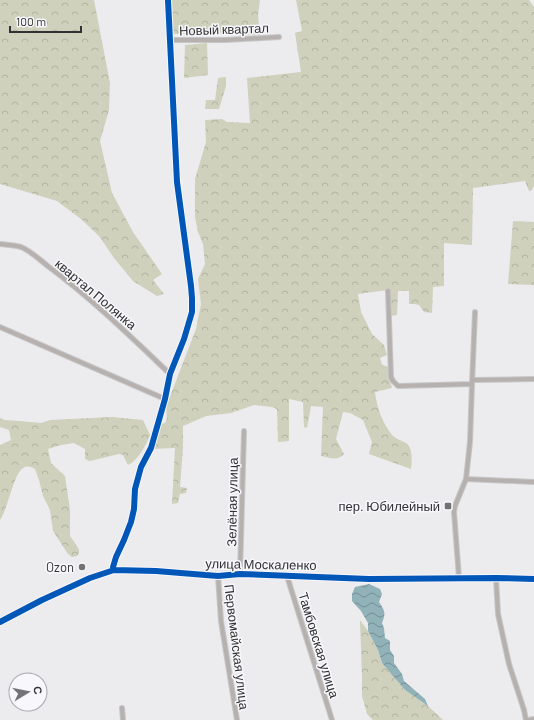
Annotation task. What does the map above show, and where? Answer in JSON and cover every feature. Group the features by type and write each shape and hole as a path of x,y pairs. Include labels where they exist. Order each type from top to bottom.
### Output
{"street":[{"path":"114,570 116,557 132,522 135,489 141,467 151,448 165,399 170,374 178,358 192,312 192,298 177,182 168,0"},
{"name":"Новый квартал","path":"170,40 226,40 279,37"},
{"name":"квартал Полянка","path":"0,244 22,247 30,252 88,299 170,374"},
{"path":"388,291 391,377 398,386 534,380"},
{"path":"459,578 454,512 466,480 470,442 475,312"},
{"path":"0,328 165,399"},
{"name":"Зелёная улица","path":"240,574 244,431"},
{"path":"466,480 534,482"},
{"name":"улица Москаленко","path":"0,622 69,587 114,570 156,570 218,576 240,574 369,579 534,579"},
{"name":"Первомайская улица","path":"218,576 221,621 237,720"},
{"name":"Тамбовская улица","path":"287,576 332,720"},
{"path":"496,578 498,614 509,664 526,720"},
{"path":"122,708 124,720"},
{"path":"530,720 534,719"}],"green space":[{"path":"0,0 94,0 110,83 109,110 100,141 112,193 133,232 162,274 153,280 164,294 157,296 133,281 114,258 99,236 81,219 57,201 0,184"},
{"path":"171,0 260,0 258,15 260,35 216,33 173,34"},
{"path":"296,0 529,0 534,7 534,186 531,191 529,191 525,181 473,188 472,245 444,243 444,286 433,287 432,313 424,312 419,305 409,304 409,291 398,291 397,315 390,316 388,290 358,294 361,312 372,334 384,345 387,355 380,358 382,365 389,367 389,377 392,388 375,392 377,404 385,425 392,435 406,443 410,448 412,459 411,469 369,454 372,442 363,420 350,413 343,412 336,439 344,454 339,458 321,456 323,407 311,406 307,428 304,427 303,402 289,399 289,441 278,442 277,409 272,407 254,405 231,413 206,416 183,426 180,487 187,488 186,493 180,494 178,503 172,504 175,448 152,449 160,424 165,423 167,419 166,407 196,329 201,304 198,279 205,264 203,244 198,232 195,217 195,179 206,142 205,120 222,119 227,122 250,123 247,78 301,72 295,33 302,31"},
{"path":"207,43 208,75 184,78 185,45"},
{"path":"226,77 226,86 219,109 205,109 206,100 215,100 218,78"},
{"path":"513,221 534,222 534,285 508,284"},
{"path":"112,417 143,420 150,435 144,448 135,460 128,465 123,455 119,454 90,461 85,459 85,449 74,443 48,449 51,463 65,476 70,510 70,536 79,550 77,556 72,557 68,554 53,531 50,510 43,496 34,468 26,467 19,472 0,520 0,445 11,440 9,430 0,427 0,418 4,420 41,423 50,420"},
{"path":"360,620 368,631 378,650 382,663 405,690 428,706 443,720 373,720 367,714 362,696"}],"water":[{"path":"369,584 380,589 382,594 379,602 384,612 382,623 385,638 390,641 390,650 394,656 394,663 402,674 404,681 425,699 428,706 405,690 382,663 378,650 368,631 368,623 361,611 352,601 352,594 355,587"}],"cycle path":[{"path":"114,570 113,567 116,557 131,522 134,509 135,489 141,467 151,448 165,399 170,374 184,339 192,312 191,286 177,182 168,0"},
{"path":"0,622 42,600 90,578 114,570 156,571 218,576 240,574 369,579 534,579"}],"place":[{"name":"пер. Юбилейный","path":"448,506"},
{"name":"Ozon","path":"82,567"}]}
